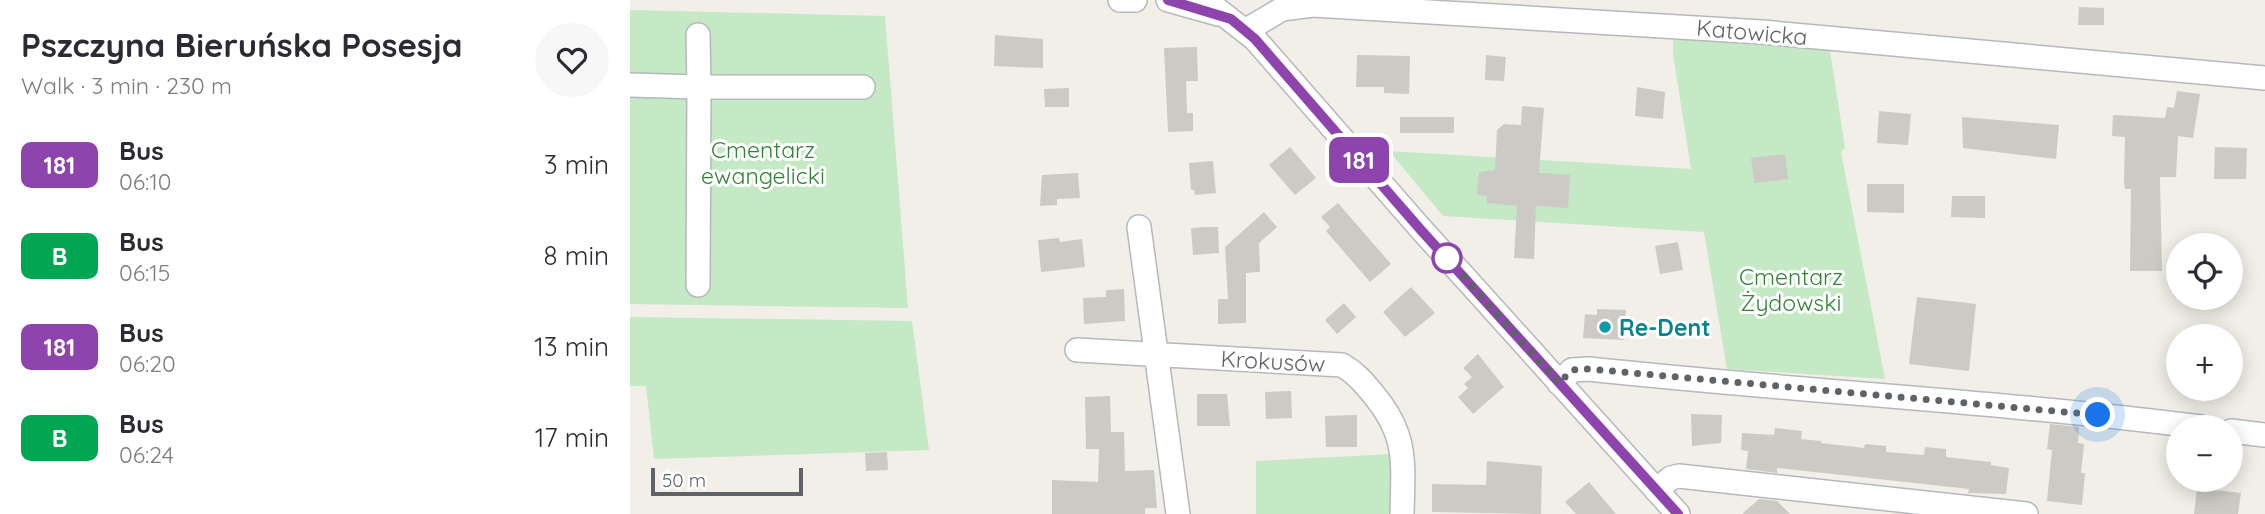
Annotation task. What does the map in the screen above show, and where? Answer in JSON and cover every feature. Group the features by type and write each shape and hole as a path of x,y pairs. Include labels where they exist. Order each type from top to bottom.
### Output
{"street":[{"path":"1120,0 1135,0"},
{"path":"1168,0 1238,25"},
{"path":"1205,0 1238,25 1678,514"},
{"name":"Katowicka","path":"1238,25 1303,5 1554,9 2265,79"},
{"path":"698,35 698,285"},
{"path":"630,85 863,87"},
{"path":"1139,227 1159,356 1178,514"},
{"name":"Krokusów","path":"1077,350 1342,365 1356,373 1398,429 1403,447 1402,514"},
{"path":"1559,383 1572,370 1589,369 1805,390 2017,405 2166,423"},
{"path":"2243,432 2265,435"},
{"path":"1656,490 1679,475 2026,514"}],"green space":[{"name":"Cmentarz ewangelicki","path":"630,10 885,16 908,308 630,304"},
{"name":"Cmentarz Żydowski","path":"1673,33 1829,44 1845,148 1841,152 1885,379 1727,369 1704,232 1443,216 1389,151 1691,169 1673,54"},
{"path":"630,317 912,321 929,450 654,459 646,386 630,386"},
{"path":"1393,454 1392,514 1256,514 1256,461"}],"building":[{"path":"2079,7 2104,8 2104,25 2078,25"},
{"path":"995,35 1043,39 1043,68 994,66"},
{"path":"1197,47 1198,81 1186,81 1187,113 1193,113 1193,131 1168,132 1164,48"},
{"path":"1357,55 1410,56 1409,94 1384,93 1384,87 1356,87"},
{"path":"1486,55 1506,57 1504,81 1485,80"},
{"path":"1637,87 1665,92 1663,119 1635,116"},
{"path":"1069,88 1069,107 1045,107 1044,89"},
{"path":"2177,91 2200,94 2193,138 2178,136 2176,177 2160,177 2162,271 2130,271 2131,189 2125,189 2124,182 2125,137 2112,136 2113,115 2165,118 2167,107 2174,108"},
{"path":"1522,106 1544,108 1539,173 1570,175 1568,208 1536,206 1534,259 1514,258 1517,206 1487,203 1487,196 1477,195 1479,172 1495,170 1497,130 1504,124 1521,125"},
{"path":"1879,111 1911,114 1908,145 1877,143"},
{"path":"1400,117 1454,117 1454,133 1400,133"},
{"path":"1962,117 2059,125 2056,159 1963,148"},
{"path":"1290,147 1316,178 1295,195 1269,165"},
{"path":"2215,147 2247,148 2246,179 2214,179"},
{"path":"1785,154 1788,179 1754,183 1751,158"},
{"path":"1213,161 1216,193 1195,195 1194,190 1191,190 1189,163"},
{"path":"1078,173 1080,198 1057,199 1057,205 1040,206 1042,175"},
{"path":"1867,184 1904,184 1904,213 1867,212"},
{"path":"1952,196 1985,196 1985,218 1951,217"},
{"path":"1338,203 1391,264 1370,282 1326,231 1330,227 1321,217"},
{"path":"1264,212 1277,227 1259,243 1260,272 1246,273 1246,323 1218,324 1218,299 1228,299 1225,247"},
{"path":"1218,227 1219,253 1193,255 1191,228"},
{"path":"1059,238 1060,242 1082,239 1085,267 1041,272 1038,240"},
{"path":"1678,242 1683,270 1660,274 1655,246"},
{"path":"1411,287 1435,313 1405,337 1383,312"},
{"path":"1124,289 1125,321 1084,324 1083,298 1106,297 1106,290"},
{"path":"1917,297 1976,304 1969,371 1909,364"},
{"path":"1344,303 1356,317 1337,334 1325,320"},
{"name":"Re-Dent","path":"1597,309 1626,310 1624,340 1583,338 1585,314 1597,315"},
{"path":"1478,354 1504,387 1473,414 1458,397 1468,388 1464,384 1472,377 1463,368"},
{"path":"1291,391 1292,418 1266,419 1265,392"},
{"path":"1197,394 1227,394 1230,426 1197,426"},
{"path":"1110,396 1111,432 1124,432 1125,471 1154,470 1157,508 1145,508 1145,514 1052,514 1052,480 1098,482 1099,449 1086,449 1085,397"},
{"path":"1691,414 1722,415 1721,443 1692,446"},
{"path":"1357,415 1357,447 1326,447 1325,416"},
{"path":"2050,424 2079,427 2078,443 2084,444 2082,505 2047,501 2052,450 2047,449"},
{"path":"1775,428 1802,431 1801,439 1821,443 1864,448 1865,444 1886,446 1886,452 1924,455 1925,447 1946,449 1946,457 1991,462 1991,465 2009,468 2006,494 1968,493 1969,489 1777,468 1777,473 1746,469 1748,451 1741,450 1742,433 1774,435"},
{"path":"887,452 888,470 866,471 865,453"},
{"path":"1487,461 1542,466 1541,514 1432,512 1432,484 1486,485"},
{"path":"1589,482 1616,514 1576,514 1565,502"},
{"path":"2197,492 2241,493 2238,514 2194,514"},
{"path":"1759,499 1777,501 1790,514 1742,514"}],"bus line":[{"name":"181","path":"1168,0 1231,19 1255,39 1420,229 1678,514"}],"place":[{"name":"Re-Dent","path":"1605,327"}],"route":[{"path":"1447,258 1559,383 1572,370 1589,369 1818,391 2017,405 2098,415"}]}
